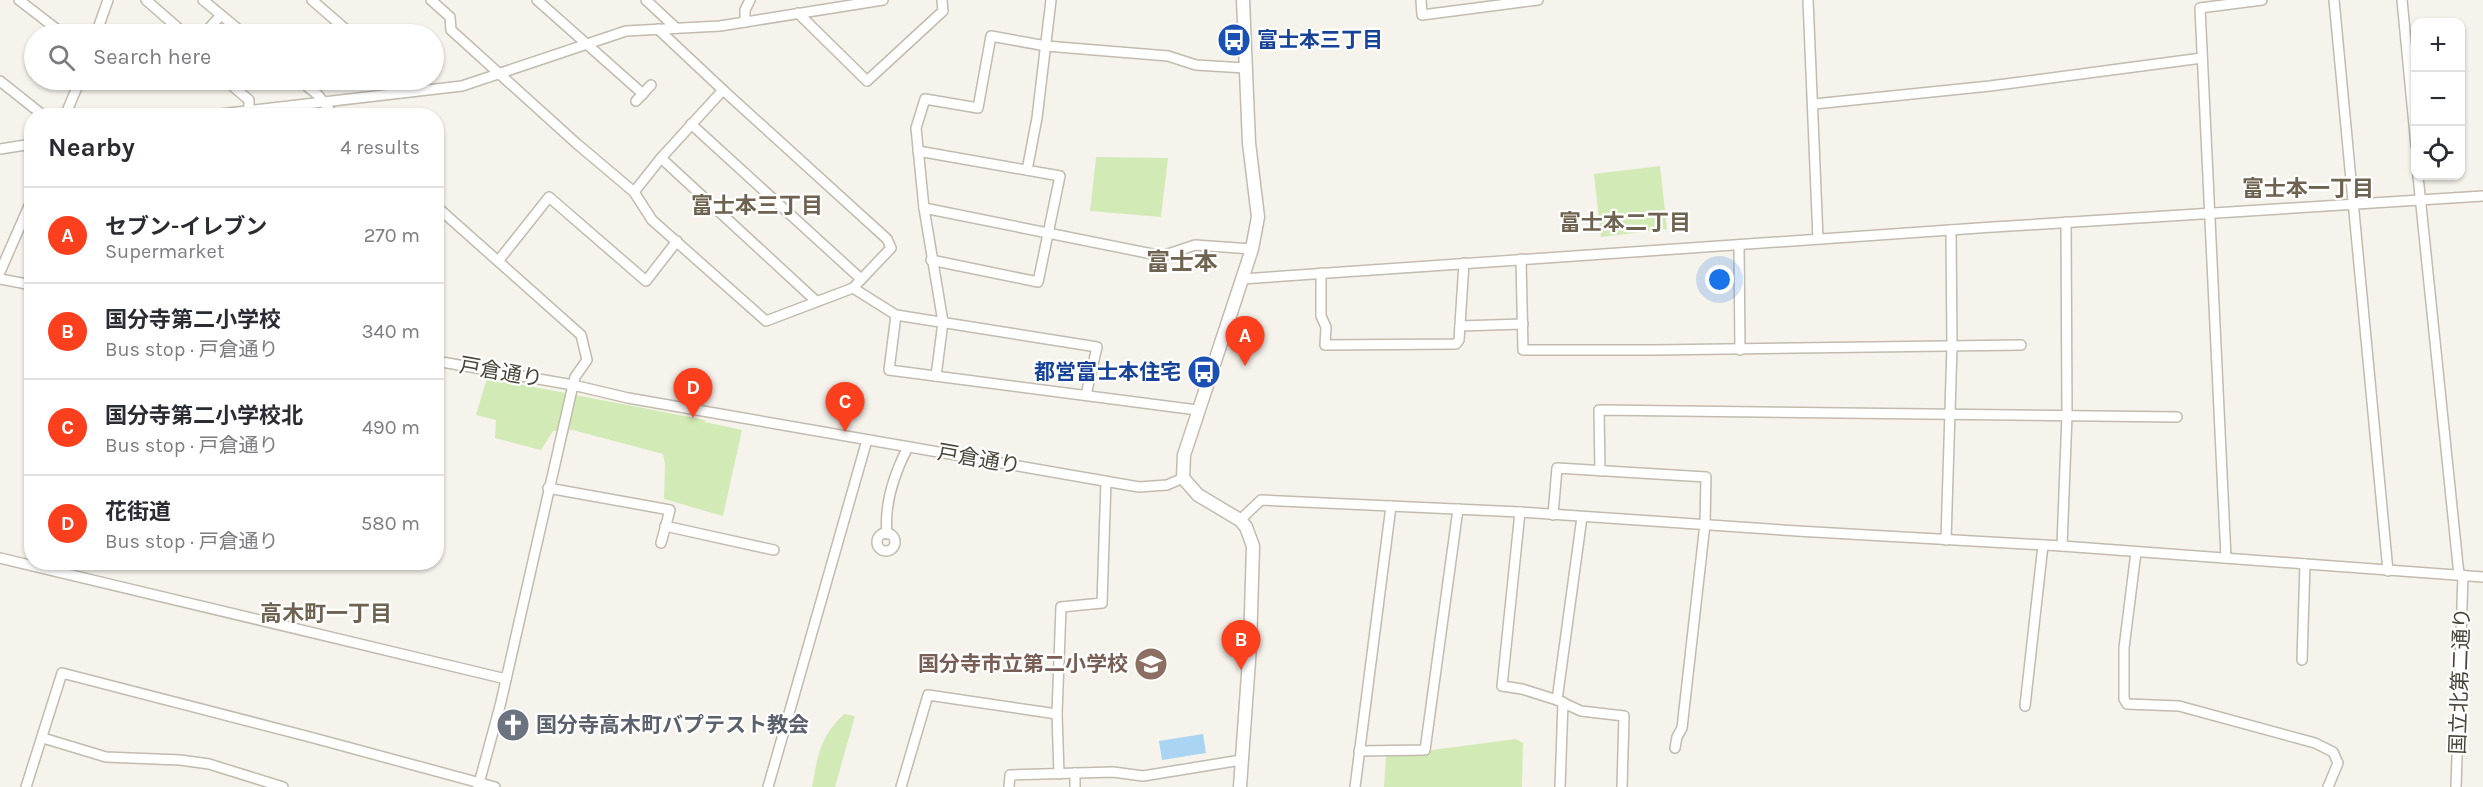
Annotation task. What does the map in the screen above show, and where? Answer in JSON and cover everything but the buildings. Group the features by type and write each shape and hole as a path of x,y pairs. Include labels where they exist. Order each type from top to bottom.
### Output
{"street":[{"path":"19,0 50,24"},
{"path":"100,24 108,0"},
{"path":"146,0 174,24"},
{"path":"203,0 232,24"},
{"path":"312,0 340,24"},
{"path":"431,0 450,17 451,30 634,192 652,220 766,321 853,288 891,248 887,239 657,29"},
{"path":"537,0 586,44 639,98 651,85"},
{"path":"646,0 676,28"},
{"path":"745,22 745,10 750,0"},
{"path":"444,88 462,86 626,31 720,26 883,0"},
{"path":"798,13 867,81 943,11 942,0"},
{"path":"1027,170 1051,0"},
{"path":"1240,787 1254,555 1250,536 1240,520 1198,495 1183,478 1184,454 1252,249 1258,217 1249,143 1243,0"},
{"path":"1421,0 1422,15 1538,0"},
{"path":"1808,0 1818,239"},
{"path":"2226,558 2200,8 2262,0"},
{"path":"2334,0 2388,571"},
{"path":"2402,0 2413,126"},
{"path":"213,24 221,15"},
{"path":"936,376 944,322 931,260 916,128 925,99 978,108 991,36 1046,46 1168,56 1196,65 1245,68"},
{"path":"1814,104 2000,84 2202,58"},
{"path":"0,81 34,108"},
{"path":"68,108 76,90"},
{"path":"237,90 249,100 249,108"},
{"path":"310,90 325,103 327,108"},
{"path":"271,108 424,90"},
{"path":"634,192 661,158 723,90"},
{"path":"691,124 861,279"},
{"path":"0,149 24,145"},
{"path":"918,151 1060,176 1038,282 931,260"},
{"path":"661,158 816,301"},
{"name":"国立北第二通り","path":"2418,180 2461,575 2456,787"},
{"path":"1242,279 1521,259 1604,256 1739,244 2066,222 2353,206 2483,196"},
{"path":"499,261 549,197 646,281 677,241"},
{"path":"924,208 1162,256 1195,246 1252,249"},
{"path":"444,213 581,335 587,360 575,377 506,679 478,785"},
{"path":"0,272 24,217"},
{"path":"2062,546 2067,415 2066,222"},
{"path":"1946,540 1952,346 1952,230"},
{"path":"1739,244 1740,350"},
{"path":"1521,259 1523,350 1740,350 2021,345"},
{"path":"1321,273 1321,316 1326,327 1325,345 1456,344 1460,326 1464,263"},
{"path":"0,279 24,284"},
{"path":"853,288 896,315 1097,347 1086,394"},
{"path":"896,315 889,370 1197,410"},
{"path":"1460,326 1523,324"},
{"name":"戸倉通り","path":"444,362 573,385 628,398 1106,481 1152,487 1167,485 1183,478"},
{"path":"1600,471 1599,410 2177,417"},
{"path":"768,787 867,440"},
{"path":"886,534 887,504 894,479 908,447"},
{"path":"1552,515 1557,468 1706,477 1705,524 1682,728 1675,748"},
{"path":"1059,774 1057,714 1061,607 1102,603 1106,481"},
{"path":"548,488 670,510 661,543"},
{"path":"1240,520 1261,500 1458,509 2062,546 2483,577"},
{"path":"1355,787 1391,506"},
{"path":"1359,751 1425,750 1458,509"},
{"path":"1520,512 1502,686 1522,689 1560,701 1581,711 1624,716 1622,787"},
{"path":"1560,787 1560,701 1582,517"},
{"path":"665,526 774,550"},
{"path":"2025,706 2043,545"},
{"path":"2136,552 2124,648 2124,699 2127,704 2179,706 2315,743 2333,752 2338,763 2328,787"},
{"path":"0,558 24,564"},
{"path":"2302,660 2305,564"},
{"path":"50,570 506,679"},
{"path":"26,787 62,674 310,737 478,785 495,787"},
{"path":"901,787 928,695 1057,714"},
{"path":"43,738 106,757 180,760 208,764 283,787"},
{"path":"1009,787 1010,775 1113,772 1143,776 1241,760"},
{"path":"1075,773 1075,787"}],"green space":[{"path":"1096,157 1168,158 1161,217 1090,211"},
{"path":"1660,166 1667,229 1601,237 1594,174"},
{"path":"487,378 705,420 705,422 742,430 723,516 664,499 663,454 573,430 553,431 541,450 495,438 496,420 476,415"},
{"path":"844,714 855,716 835,787 812,787 821,747 836,722"},
{"path":"1516,739 1523,743 1522,787 1384,787 1386,756"}],"water":[{"path":"1203,734 1206,753 1162,760 1159,741"}],"place":[{"name":"富士本三丁目","path":"1234,40"},
{"name":"セブン-イレブン","path":"1245,366"},
{"name":"都営富士本住宅","path":"1204,372"},
{"name":"花街道","path":"693,418"},
{"name":"国分寺第二小学校北","path":"845,432"},
{"name":"国分寺市立第二小学校","path":"1151,664"},
{"name":"国分寺第二小学校","path":"1241,670"},
{"name":"国分寺高木町バプテスト教会","path":"513,725"}],"district":[{"name":"富士本一丁目","path":"2308,189"},
{"name":"富士本三丁目","path":"757,206"},
{"name":"富士本二丁目","path":"1625,223"},
{"name":"富士本","path":"1182,262"},
{"name":"高木町一丁目","path":"326,614"}]}
